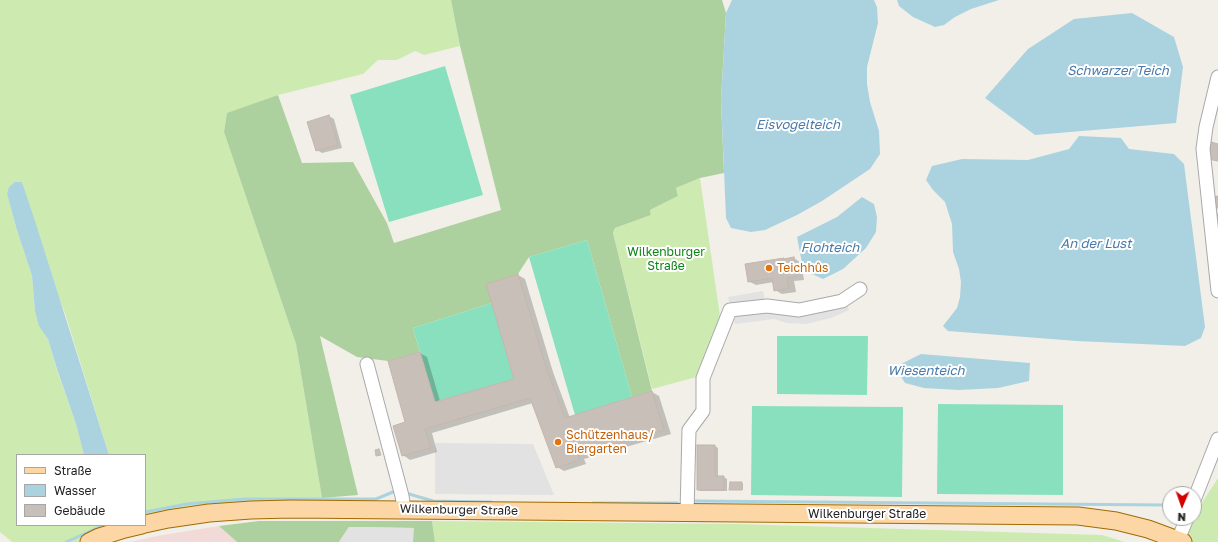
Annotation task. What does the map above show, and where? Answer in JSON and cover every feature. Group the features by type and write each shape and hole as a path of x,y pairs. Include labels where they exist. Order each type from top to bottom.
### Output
{"main road":[{"name":"Wilkenburger Straße","path":"146,524 168,519 209,513 251,510 404,509 1078,516 1116,521 1148,529 1181,541"},
{"name":"Wilkenburger Straße","path":"88,542 99,537 140,526"}],"lane":[{"path":"1218,77 1206,127 1203,150 1218,291"},
{"path":"687,513 689,430 703,411 704,378 730,310 767,306 799,310 842,301 860,289"},
{"path":"367,364 402,496 404,509"},
{"path":"1200,486 1218,439"},
{"name":"Wilkenburger Straße","path":"1181,541 1185,526"}],"shaded area":[{"path":"763,291 765,302 801,304 844,294 849,310 831,318 806,324 787,323 774,319 735,324 728,297"},
{"name":"Schützenhaus/ Biergarten","path":"435,443 533,444 554,495 435,494"},
{"path":"219,526 237,542 130,542 157,536"},
{"path":"349,527 414,528 413,542 339,542"}],"green space":[{"path":"0,0 451,0 460,46 424,55 415,51 397,60 378,60 363,74 278,95 227,114 224,132 296,344 322,498 322,509 146,524 146,454 109,454 22,182 7,194 32,276 35,311 40,326 48,339 76,424 84,454 16,454 16,526 139,526 89,542 12,542 0,532"},
{"path":"451,0 722,0 726,13 721,100 724,173 700,178 676,188 678,196 650,210 651,215 615,228 613,233 652,391 632,397 587,240 529,257 518,274 487,284 492,303 413,328 420,352 388,361 357,357 320,336 358,495 322,498 296,344 224,132 227,113 278,95 302,163 353,162 387,223 394,243 501,210 460,46"},
{"path":"445,66 483,195 389,222 350,95"},
{"name":"Wilkenburger Straße","path":"700,178 721,323 700,376 652,389 613,233 615,228 651,215 650,210 678,196 676,188"},
{"path":"587,240 632,397 575,415 529,257"},
{"path":"492,303 514,379 435,402 413,328"},
{"path":"777,336 868,336 867,395 777,394"},
{"path":"938,404 1063,405 1063,495 937,494"},
{"path":"752,406 903,407 902,497 751,495"},
{"path":"1218,478 1218,542 1177,542 1187,526 1202,526 1202,503"},
{"path":"259,521 432,521 435,542 413,542 413,528 349,527 339,542 237,542 219,526"},
{"path":"432,521 738,524 1102,535 1125,542 435,542"}],"water":[{"name":"Eisvogelteich","path":"732,0 874,0 877,7 878,23 867,67 867,84 870,102 879,131 880,154 870,169 822,201 765,230 751,232 731,228 726,218 721,100 726,13"},
{"path":"897,0 999,0 971,9 955,17 944,25 935,27 913,17 899,6"},
{"name":"Schwarzer Teich","path":"1132,13 1174,37 1183,67 1176,123 1035,135 985,98 1028,49 1074,19"},
{"name":"An der Lust","path":"1079,136 1121,138 1129,149 1174,154 1184,164 1205,327 1201,338 1185,346 1077,341 948,331 943,326 957,308 960,297 961,282 959,269 953,252 952,224 945,202 933,190 926,180 932,166 962,159 1028,160 1069,149"},
{"path":"15,182 22,182 109,454 84,454 76,424 48,339 39,326 35,311 32,276 7,194 9,187"},
{"name":"Flohteich","path":"862,197 874,204 877,217 876,232 866,248 843,269 823,279 810,273 802,263 797,237 837,217"},
{"name":"Wiesenteich","path":"921,354 1030,363 1029,381 998,388 959,390 924,388 905,383 895,367"}],"building":[{"path":"329,115 338,145 316,151 307,122"},
{"path":"1211,142 1218,144 1218,161 1208,159"},
{"path":"1218,196 1218,208 1215,208 1214,197"},
{"path":"794,257 797,276 787,278 789,288 774,291 772,278 748,282 745,264"},
{"path":"518,274 546,367 565,418 652,391 664,430 578,455 579,460 556,468 530,398 425,429 431,448 402,456 393,426 405,422 388,361 420,352 435,402 514,379 486,284"},
{"path":"697,445 715,445 715,476 724,476 724,490 697,490"},
{"path":"379,449 381,455 376,456 375,450"},
{"path":"730,482 742,482 742,490 729,490"}],"waterway":[{"path":"146,512 187,504 244,499 376,499 393,492"},
{"path":"409,494 433,501 491,502"},
{"path":"694,501 1162,505"},
{"path":"593,503 677,503"},
{"path":"66,542 102,526"}],"place":[{"name":"Teichhûs","path":"769,268"},
{"name":"Schützenhaus/ Biergarten","path":"558,442"}]}
